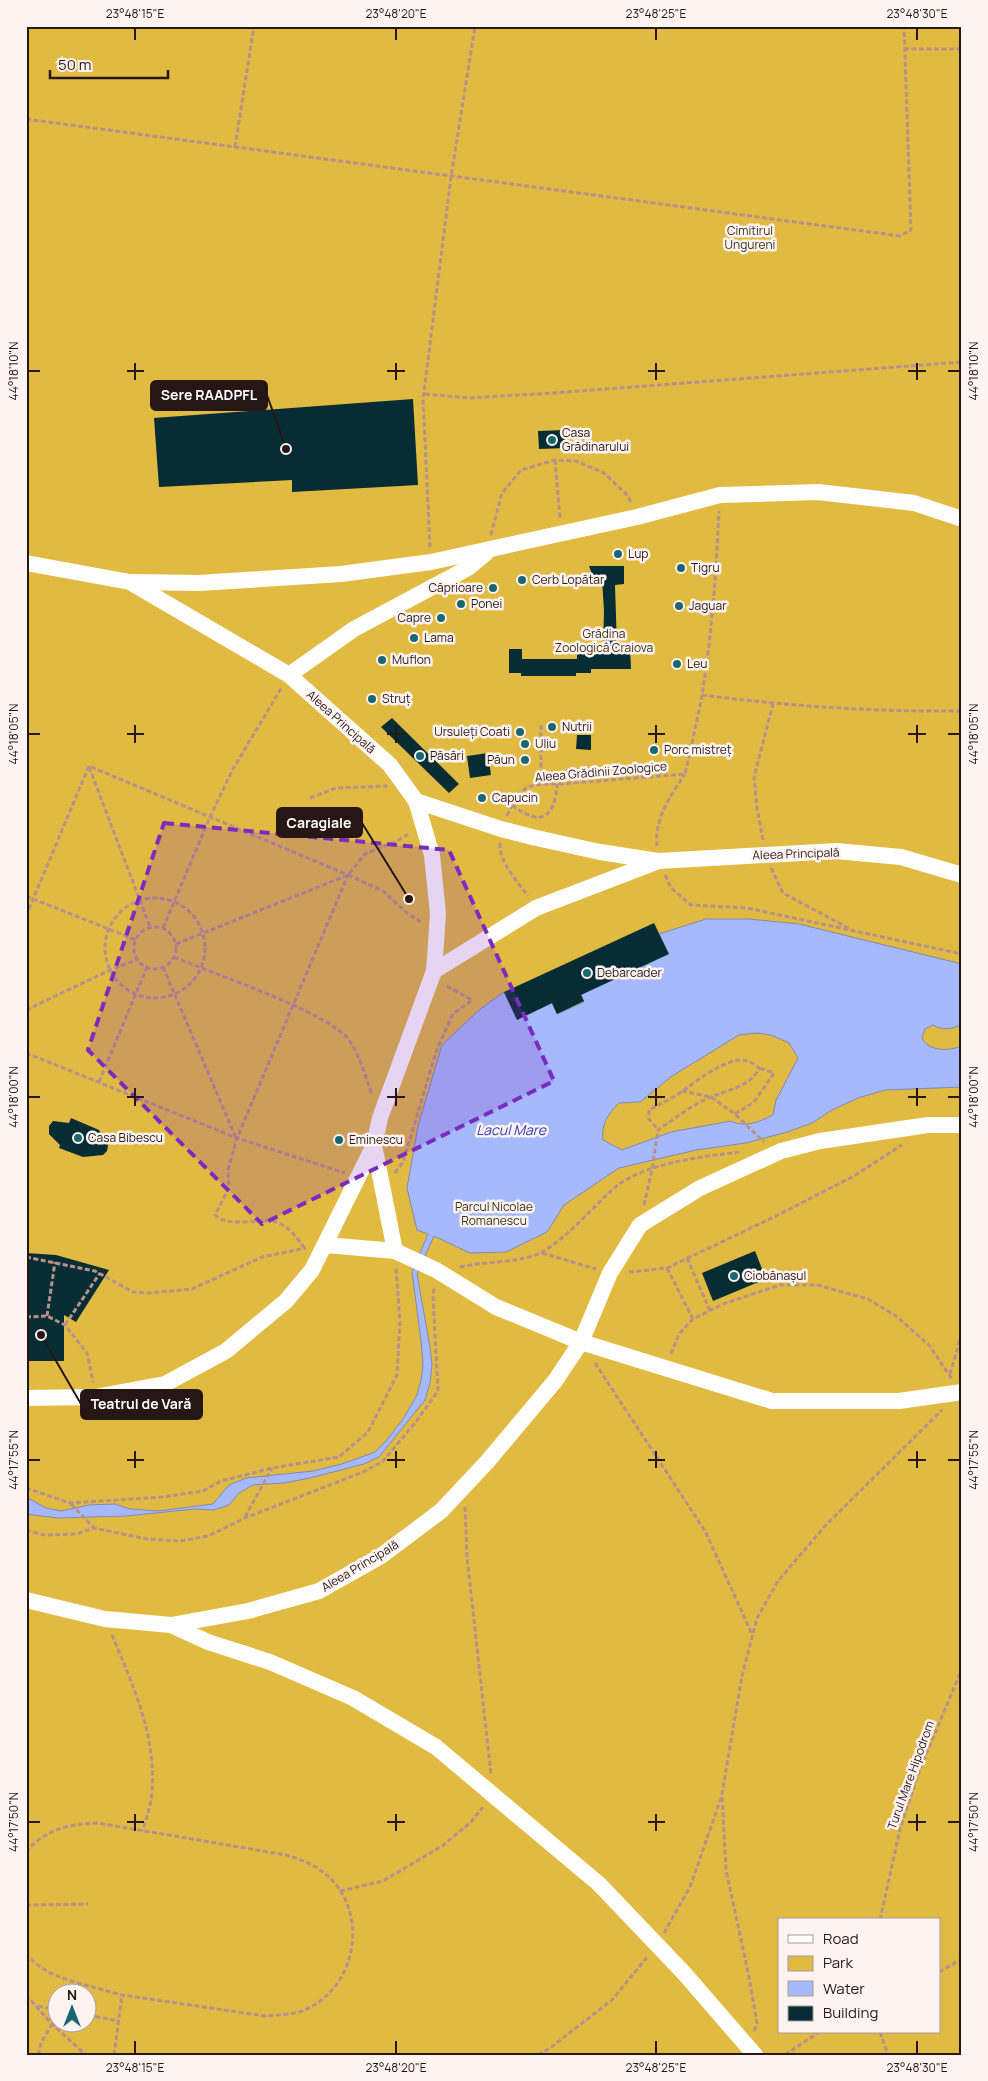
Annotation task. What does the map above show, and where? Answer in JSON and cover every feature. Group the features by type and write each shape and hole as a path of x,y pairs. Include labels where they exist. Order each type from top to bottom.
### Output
{"street":[{"path":"130,582 199,583 322,576 431,562 637,517 720,495 818,492 914,503 962,519"},
{"path":"289,675 354,629 468,568 489,550"},
{"name":"Aleea Principală","path":"26,562 130,582 289,675 390,765 416,801 501,829 600,852 658,862 836,851 901,857 962,875"},
{"path":"26,1398 95,1398 165,1384 226,1351 286,1301 312,1270 374,1145 380,1118 433,974 438,914 432,855 416,801"},
{"name":"Aleea Principală","path":"433,974 536,908 658,862"},
{"path":"640,1224 700,1188 775,1149 928,1125 962,1125"},
{"path":"374,1145 395,1251"},
{"name":"Aleea Principală","path":"26,1600 105,1619 170,1625 248,1611 318,1591 381,1556 441,1511 555,1381 581,1342 610,1273 640,1224"},
{"path":"326,1245 395,1251 436,1270 496,1307 581,1342 772,1401 899,1401 960,1393"},
{"path":"170,1625 208,1642 270,1662 353,1698 436,1748 599,1884 683,1972 752,2051"}],"path":[{"path":"235,147 254,26"},
{"path":"431,562 423,399 451,177 475,26"},
{"path":"26,119 900,236 911,230 904,26"},
{"path":"904,49 962,49"},
{"path":"425,394 469,398 553,393 962,362"},
{"path":"555,460 562,534"},
{"path":"489,550 502,493 520,470 555,460 576,461 604,473 628,496 637,517"},
{"name":"Aleea Grădinii Zoologice","path":"501,829 512,804 524,788 541,784 685,774 702,695 715,588 720,495"},
{"path":"163,928 210,817 233,769 289,675"},
{"path":"702,695 773,704 913,712 962,711"},
{"path":"773,704 754,777 757,808 772,874 783,893 857,932"},
{"path":"541,725 541,784"},
{"path":"89,766 383,891 407,914 437,934"},
{"path":"26,916 89,766"},
{"path":"89,766 150,927"},
{"path":"685,774 670,796 660,820 656,837 658,862 671,888 691,905 747,908 962,954"},
{"path":"512,804 529,816 537,818 544,816 554,806 557,784"},
{"path":"310,798 336,788 405,786"},
{"path":"305,1249 294,1233 277,1222 220,1220 215,1215 229,1188 228,1170 236,1138 348,875 365,854 399,840 422,825"},
{"path":"501,829 500,851 513,876 536,908"},
{"path":"176,944 348,875"},
{"path":"26,896 136,940"},
{"path":"157,898 174,902 185,908 195,917 203,933 205,953 196,977 187,986 175,993 162,997 148,997 136,994 123,986 110,970 105,953 109,929 118,914 128,905 140,900 157,898"},
{"path":"150,927 163,928 169,932 176,944 174,957 163,967 147,967 138,959 135,953 136,940 139,934 150,927"},
{"path":"174,957 293,1005 334,1027 350,1041 362,1066 380,1118"},
{"path":"26,1010 110,970 138,959"},
{"path":"99,1082 147,967"},
{"path":"163,967 236,1138"},
{"path":"384,1190 403,1162 437,1049 445,1031 453,1014 472,1000 433,974"},
{"path":"26,1053 236,1138 358,1177"},
{"path":"640,1224 652,1170 658,1130 649,1119 649,1110 721,1066 736,1060 752,1061 759,1068 774,1072 754,1102 735,1114"},
{"path":"658,1130 710,1097 745,1083 756,1075 759,1068"},
{"path":"682,1091 710,1097 735,1114 744,1124 775,1149"},
{"path":"541,1252 610,1273 667,1268 854,1176 896,1149 928,1125"},
{"path":"26,1530 44,1535 76,1534 94,1528 147,1539 180,1541 208,1536 245,1518 363,1472 382,1462 416,1422 438,1391 432,1297 436,1270 480,1262 511,1260 541,1252 590,1212 614,1188 632,1176 674,1163 740,1152"},
{"path":"26,1258 55,1262 100,1273 133,1292 149,1293 192,1289 262,1257 326,1245"},
{"path":"26,1488 70,1504 163,1497 203,1491 221,1481 272,1468 339,1457 368,1432 397,1375 400,1322 395,1251"},
{"path":"687,1258 710,1311"},
{"path":"47,1316 55,1262"},
{"path":"667,1268 693,1319"},
{"path":"65,1325 100,1273"},
{"path":"665,1368 679,1334 693,1319 722,1304 780,1285 817,1285 868,1299 896,1316 930,1345 950,1374 960,1393 825,1526 778,1581 757,1618 742,1676 722,1794 726,1870 748,1972 756,2023 752,2051"},
{"path":"26,1317 47,1316 65,1325 87,1353 95,1398"},
{"path":"950,1374 962,1333"},
{"path":"581,1342 706,1531 753,1635"},
{"path":"245,1518 272,1468"},
{"path":"340,1891 383,1881 442,1846 471,1822 493,1794 468,1567 464,1486"},
{"path":"70,1504 94,1528"},
{"path":"105,1619 141,1707 152,1757 150,1802 142,1831"},
{"name":"Turul Mare Hipodrom","path":"880,1918 900,1829 920,1769 962,1669"},
{"path":"26,1852 41,1838 54,1831 73,1824 98,1824 286,1855 304,1860 320,1869 340,1891 351,1915 354,1933 347,1966 339,1981 328,1994 302,2010 286,2015 265,2016 122,1995 71,1981 50,1973 36,1964 26,1954"},
{"path":"26,1905 88,1904"},
{"path":"940,1971 962,1959"},
{"path":"114,2055 122,1995"},
{"path":"26,1996 48,2019"},
{"path":"37,2006 48,2008"},
{"path":"98,2017 119,2021"},
{"path":"38,2055 41,2043 48,2031"},
{"path":"63,2034 86,2055"},
{"path":"785,2055 816,2034"},
{"path":"881,2034 888,2055"}],"highlighted area":[{"path":"164,823 449,850 554,1081 262,1224 88,1050"}],"green space":[{"name":"Parcul Nicolae Romanescu","path":"26,26 962,26 962,2055 26,2055"}],"water":[{"name":"Lacul Mare","path":"706,919 749,919 799,924 962,964 962,1025 947,1029 933,1025 925,1029 922,1038 925,1043 934,1048 951,1049 962,1046 962,1087 885,1090 858,1098 832,1110 812,1123 787,1132 746,1143 696,1150 619,1168 564,1205 547,1232 506,1252 470,1253 434,1236 417,1274 432,1365 430,1383 425,1400 379,1457 364,1464 284,1483 253,1485 239,1493 229,1505 214,1510 194,1509 126,1516 58,1518 26,1514 26,1497 46,1508 61,1511 89,1505 115,1504 130,1509 158,1511 213,1504 229,1485 246,1478 313,1471 342,1464 375,1452 403,1419 417,1395 421,1380 423,1365 421,1341 412,1272 428,1234 417,1230 407,1188 418,1126 442,1045 479,1010 504,992 517,1019 552,1003 557,1014 584,1002 581,995 659,934","holes":["757,1033 771,1035 789,1043 798,1058 776,1100 773,1115 747,1124 731,1121 671,1132 622,1150 603,1140 603,1129 606,1120 619,1103 640,1102 672,1076 739,1035"]}],"building":[{"path":"413,399 418,485 292,492 292,480 159,487 154,418"},
{"name":"Casa Grădinarului","path":"565,430 566,448 539,449 538,431"},
{"path":"589,566 624,566 624,584 615,585 617,647 630,647 631,669 591,669 591,673 576,673 576,676 521,676 521,673 509,673 509,649 522,649 522,659 577,659 577,652 603,652 604,611 602,579 594,579"},
{"name":"Păsări","path":"392,718 459,784 449,793 381,727"},
{"path":"577,735 591,735 591,750 576,749"},
{"path":"488,753 491,775 470,778 467,756"},
{"name":"Debarcader","path":"654,923 669,954 581,995 584,1001 557,1014 552,1003 517,1020 504,992"},
{"name":"Casa Bibescu","path":"71,1118 99,1130 108,1145 107,1151 103,1155 83,1157 59,1148 60,1145 49,1134 49,1126 53,1121 69,1123"},
{"name":"Ciobănașul","path":"755,1251 766,1279 713,1301 702,1273"},
{"path":"26,1253 56,1255 109,1270 76,1322 64,1315 64,1361 26,1361"}],"place":[{"name":"Casa Grădinarului","path":"552,440"},
{"name":"Sere RAADPFL","path":"286,449"},
{"name":"Lup","path":"618,554"},
{"name":"Tigru","path":"681,568"},
{"name":"Cerb Lopătar","path":"522,580"},
{"name":"Căprioare","path":"493,588"},
{"name":"Ponei","path":"461,604"},
{"name":"Jaguar","path":"679,606"},
{"name":"Capre","path":"441,618"},
{"name":"Lama","path":"414,638"},
{"name":"Muflon","path":"382,660"},
{"name":"Leu","path":"677,664"},
{"name":"Struț","path":"372,699"},
{"name":"Nutrii","path":"552,727"},
{"name":"Ursuleți Coati","path":"520,732"},
{"name":"Uliu","path":"525,744"},
{"name":"Porc mistreț","path":"654,750"},
{"name":"Păsări","path":"420,756"},
{"name":"Păun","path":"525,760"},
{"name":"Capucin","path":"482,798"},
{"name":"Caragiale","path":"409,899"},
{"name":"Debarcader","path":"587,973"},
{"name":"Casa Bibescu","path":"78,1138"},
{"name":"Eminescu","path":"339,1140"},
{"name":"Ciobănașul","path":"734,1276"},
{"name":"Teatrul de Vară","path":"41,1335"}],"park label":[{"name":"Cimitirul Ungureni","path":"750,238"},
{"name":"Grădina Zoologică Craiova","path":"604,641"}]}
